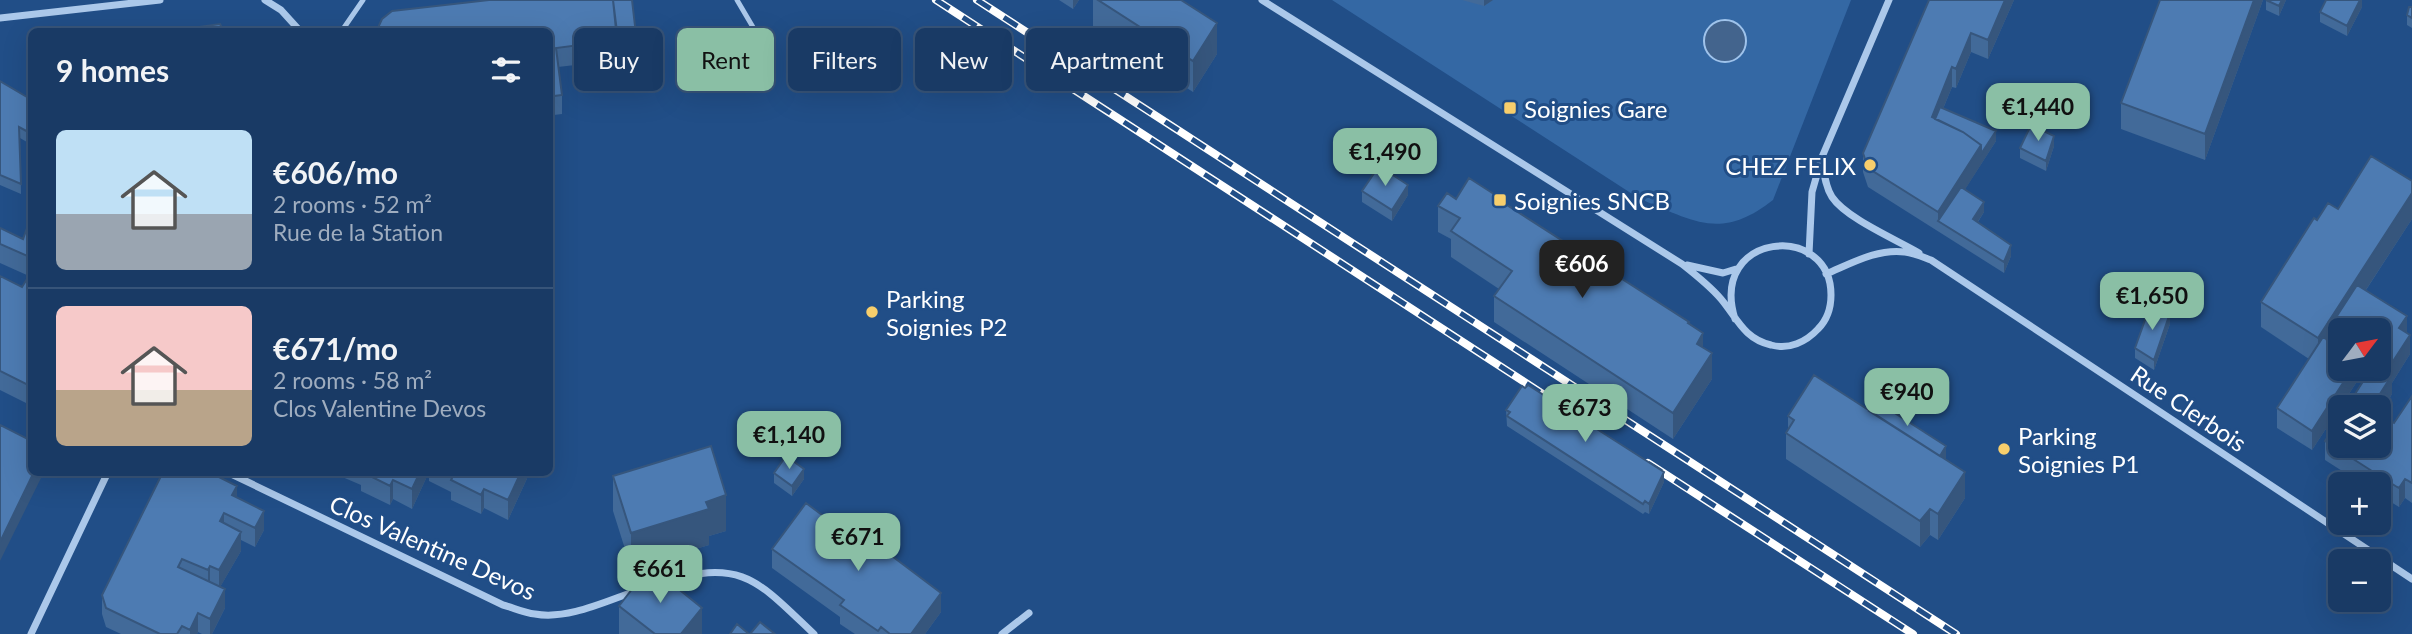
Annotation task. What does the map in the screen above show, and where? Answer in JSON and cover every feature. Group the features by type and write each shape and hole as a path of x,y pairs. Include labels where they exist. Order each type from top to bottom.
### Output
{"street":[{"path":"0,18 160,0"},
{"path":"265,0 281,10 297,28"},
{"path":"1262,0 1682,264 1714,291 1745,333 1760,343 1777,347 1795,345 1810,337 1823,324 1830,308 1831,291 1826,274 1816,260 1795,247 1778,245 1762,248 1748,257 1737,269 1731,285 1730,302 1735,319"},
{"path":"1809,254 1812,192 1822,157 1889,0"},
{"path":"1822,157 1831,196 1844,211 1931,260"},
{"name":"Rue Clerbois","path":"1826,274 1889,252 1905,252 1931,260 2412,579"},
{"path":"1682,264 1723,273 1737,269"},
{"path":"31,634 106,476"},
{"name":"Clos Valentine Devos","path":"235,476 474,592 526,612 537,615 573,612 639,590"},
{"path":"652,586 698,574 734,574 764,586 814,634"},
{"path":"1002,634 1029,613"}],"lane":[{"path":"344,28 363,0"},
{"path":"737,0 753,28"}],"shaded area":[{"path":"1332,0 1851,0 1773,200 1755,213 1722,224 1692,220 1640,199"},
{"path":"1725,20 1740,26 1746,41 1740,56 1725,62 1710,56 1704,41 1710,26"}],"building":[{"path":"489,0 613,0 616,28 574,28 574,46 556,48 562,95 554,96 553,28 378,28 382,19 392,11"},
{"path":"613,0 632,0 635,28 616,28"},
{"path":"1098,0 1181,0 1217,23 1193,61 1188,58 1188,28 1142,28"},
{"path":"1929,0 2005,0 1988,40 1971,33 1956,69 1952,67 1932,117 1963,132 1981,145 1938,212 1868,168 1863,153"},
{"path":"2160,0 2254,0 2205,134 2121,103"},
{"path":"2266,0 2282,0 2279,6"},
{"path":"2326,0 2360,0 2347,26 2320,12"},
{"path":"2409,7 2412,7 2412,18 2407,15"},
{"path":"220,24 222,28 192,28"},
{"path":"0,81 28,98 28,132 19,127 21,184 0,175"},
{"path":"1940,107 1996,131 1981,154 1981,145 1963,132 1935,119"},
{"path":"2031,125 2054,136 2046,161 2020,148"},
{"path":"2371,156 2412,181 2412,193 2331,318 2328,318 2318,338 2261,302 2314,218 2317,220 2328,203 2338,209"},
{"path":"1379,166 1408,185 1392,210 1362,191"},
{"path":"1469,178 1703,333 1697,344 1712,353 1673,413 1494,296 1512,271 1451,231 1460,218 1438,206 1447,193 1456,199"},
{"path":"1961,187 1984,202 1973,219 2011,245 2004,262 1938,221"},
{"path":"0,228 23,239 28,228 28,256 0,244"},
{"path":"0,276 22,287 28,277 28,385 0,371"},
{"path":"2357,285 2407,316 2399,328 2410,335 2391,364 2391,318 2336,318"},
{"path":"2150,306 2170,313 2154,360 2135,348"},
{"path":"2323,337 2328,340 2328,382 2344,382 2335,395 2328,395 2328,406 2312,431 2277,408"},
{"path":"1814,375 1965,472 1938,514 1930,509 1920,521 1786,433 1794,420 1788,416"},
{"path":"2363,382 2388,382 2379,395 2354,395"},
{"path":"1528,385 1664,472 1649,504 1645,501 1643,504 1507,416 1510,412 1506,410 1522,386 1525,388"},
{"path":"2412,396 2412,483 2405,479 2399,488 2391,483 2391,472 2374,472 2352,458 2391,458 2391,421 2394,423"},
{"path":"1876,401 1946,446 1940,456 1869,411"},
{"path":"0,425 28,439 28,476 32,476 0,542"},
{"path":"711,446 726,495 706,502 709,509 631,533 613,476"},
{"path":"786,456 804,469 792,486 774,473"},
{"path":"161,476 217,476 237,486 232,495 264,511 255,528 224,513 220,521 241,532 219,570 210,566 208,570 182,559 178,567 225,589 210,619 198,613 190,630 182,626 177,634 160,634 106,608 102,595"},
{"path":"370,476 418,476 412,489 393,480 390,486"},
{"path":"453,476 519,476 508,500 484,489 481,495 451,480"},
{"path":"806,503 858,542 864,535 941,593 911,634 890,634 881,627 878,631 840,605 844,600 772,549"},
{"path":"650,566 702,608 681,634 655,634 619,606"},
{"path":"760,622 775,634 750,634"},
{"path":"737,624 749,634 730,634"}],"railway":[{"path":"936,0 1566,409"},
{"path":"977,0 1956,634"},
{"path":"1648,463 1913,634"}],"place":[{"name":"Soignies Gare","path":"1510,108"},
{"name":"CHEZ FELIX","path":"1870,165"},
{"name":"Soignies SNCB","path":"1500,200"},
{"name":"Parking Soignies P2","path":"872,312"},
{"name":"Parking Soignies P1","path":"2004,449"}]}
